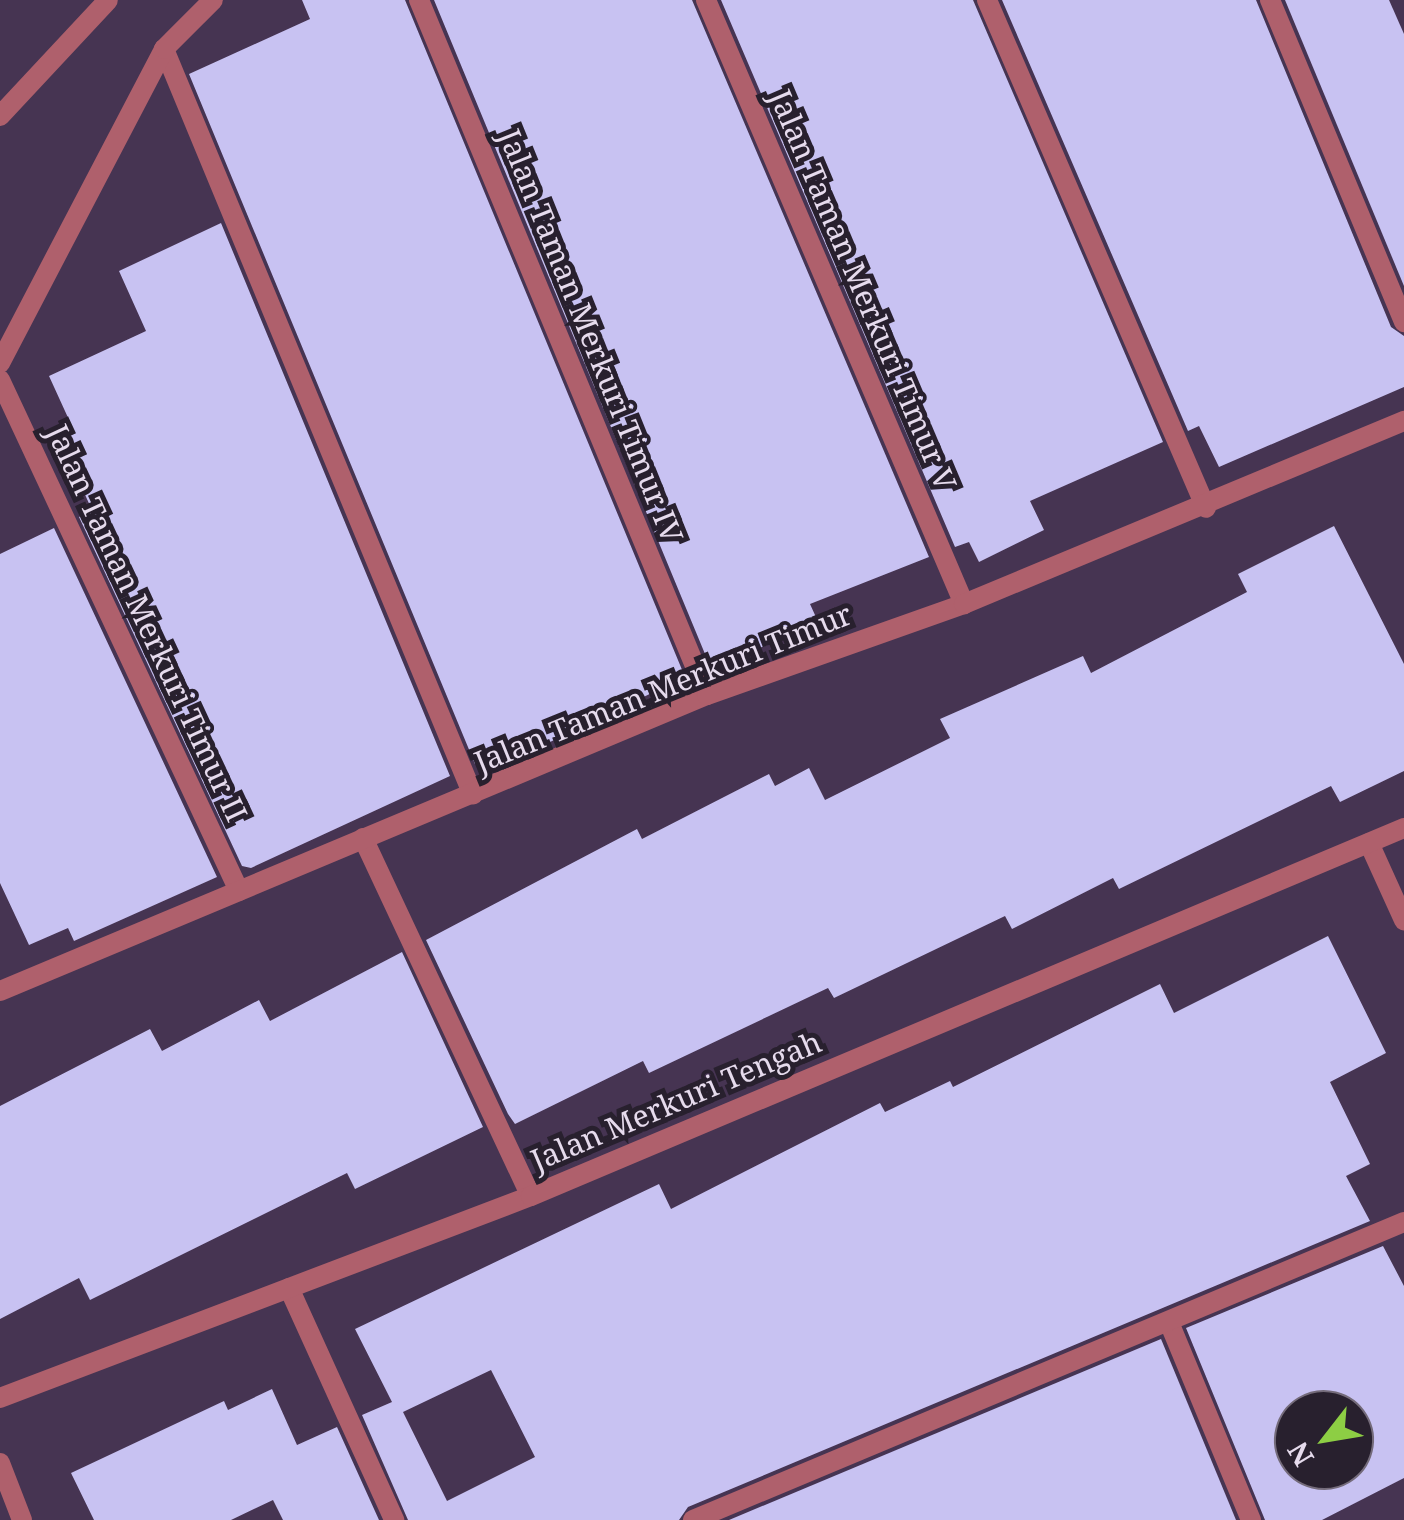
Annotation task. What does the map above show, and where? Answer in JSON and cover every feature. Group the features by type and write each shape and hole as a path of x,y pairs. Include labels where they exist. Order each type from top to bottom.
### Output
{"street":[{"path":"0,116 108,0"},
{"path":"0,363 164,49 213,0"},
{"name":"Jalan Taman Merkuri Timur IV","path":"420,0 707,696"},
{"name":"Jalan Taman Merkuri Timur V","path":"706,0 964,604"},
{"path":"987,0 1206,508"},
{"path":"1270,0 1404,322"},
{"path":"164,49 473,795"},
{"name":"Jalan Taman Merkuri Timur II","path":"0,380 240,892"},
{"name":"Jalan Taman Merkuri Timur","path":"0,991 707,696 964,604 1206,508 1404,421"},
{"name":"Jalan Merkuri Tengah","path":"0,1398 531,1196 1404,828"},
{"path":"363,838 531,1196"},
{"path":"1369,843 1404,920"},
{"path":"693,1520 1171,1327 1404,1222"},
{"path":"288,1288 394,1520"},
{"path":"1171,1327 1251,1520"},
{"path":"0,1463 22,1520"}],"building":[{"path":"302,0 405,0 685,677 490,771 484,760 475,764 189,74 310,19"},
{"path":"434,0 692,0 929,557 810,604 820,626 710,666"},
{"path":"721,0 973,0 1163,442 1030,501 1044,530 979,562 969,542 955,547"},
{"path":"1002,0 1256,0 1391,327 1404,336 1404,387 1219,467 1199,426 1188,431"},
{"path":"1285,0 1389,0 1404,34 1404,286"},
{"path":"221,223 450,776 251,868 242,866 79,517 92,510 60,440 75,433 49,376 146,331 119,271"},
{"path":"1334,526 1404,664 1404,771 1340,802 1331,786 1119,889 1113,878 1012,929 1005,916 834,998 828,988 649,1073 643,1061 515,1124 426,940 637,829 642,839 769,774 775,786 809,768 825,800 950,738 940,719 1083,656 1091,673 1247,592 1238,574"},
{"path":"54,528 217,877 74,941 68,928 29,945 0,883 0,554"},
{"path":"1328,936 1386,1053 1330,1082 1370,1164 1346,1176 1370,1221 688,1507 679,1520 408,1520 362,1415 392,1402 355,1329 659,1184 671,1209 880,1103 885,1112 950,1081 953,1087 1160,984 1174,1013","holes":["491,1370 535,1457 447,1501 403,1412"]},
{"path":"402,952 483,1127 355,1189 347,1173 90,1300 79,1278 0,1319 0,1106 150,1029 162,1051 259,1000 270,1021"},
{"path":"1383,1246 1404,1286 1404,1478 1322,1520 1265,1520 1186,1328"},
{"path":"1161,1339 1236,1520 729,1520"},
{"path":"272,1389 297,1445 337,1427 379,1520 283,1520 273,1500 231,1520 94,1520 71,1473 224,1401 228,1410"}]}
